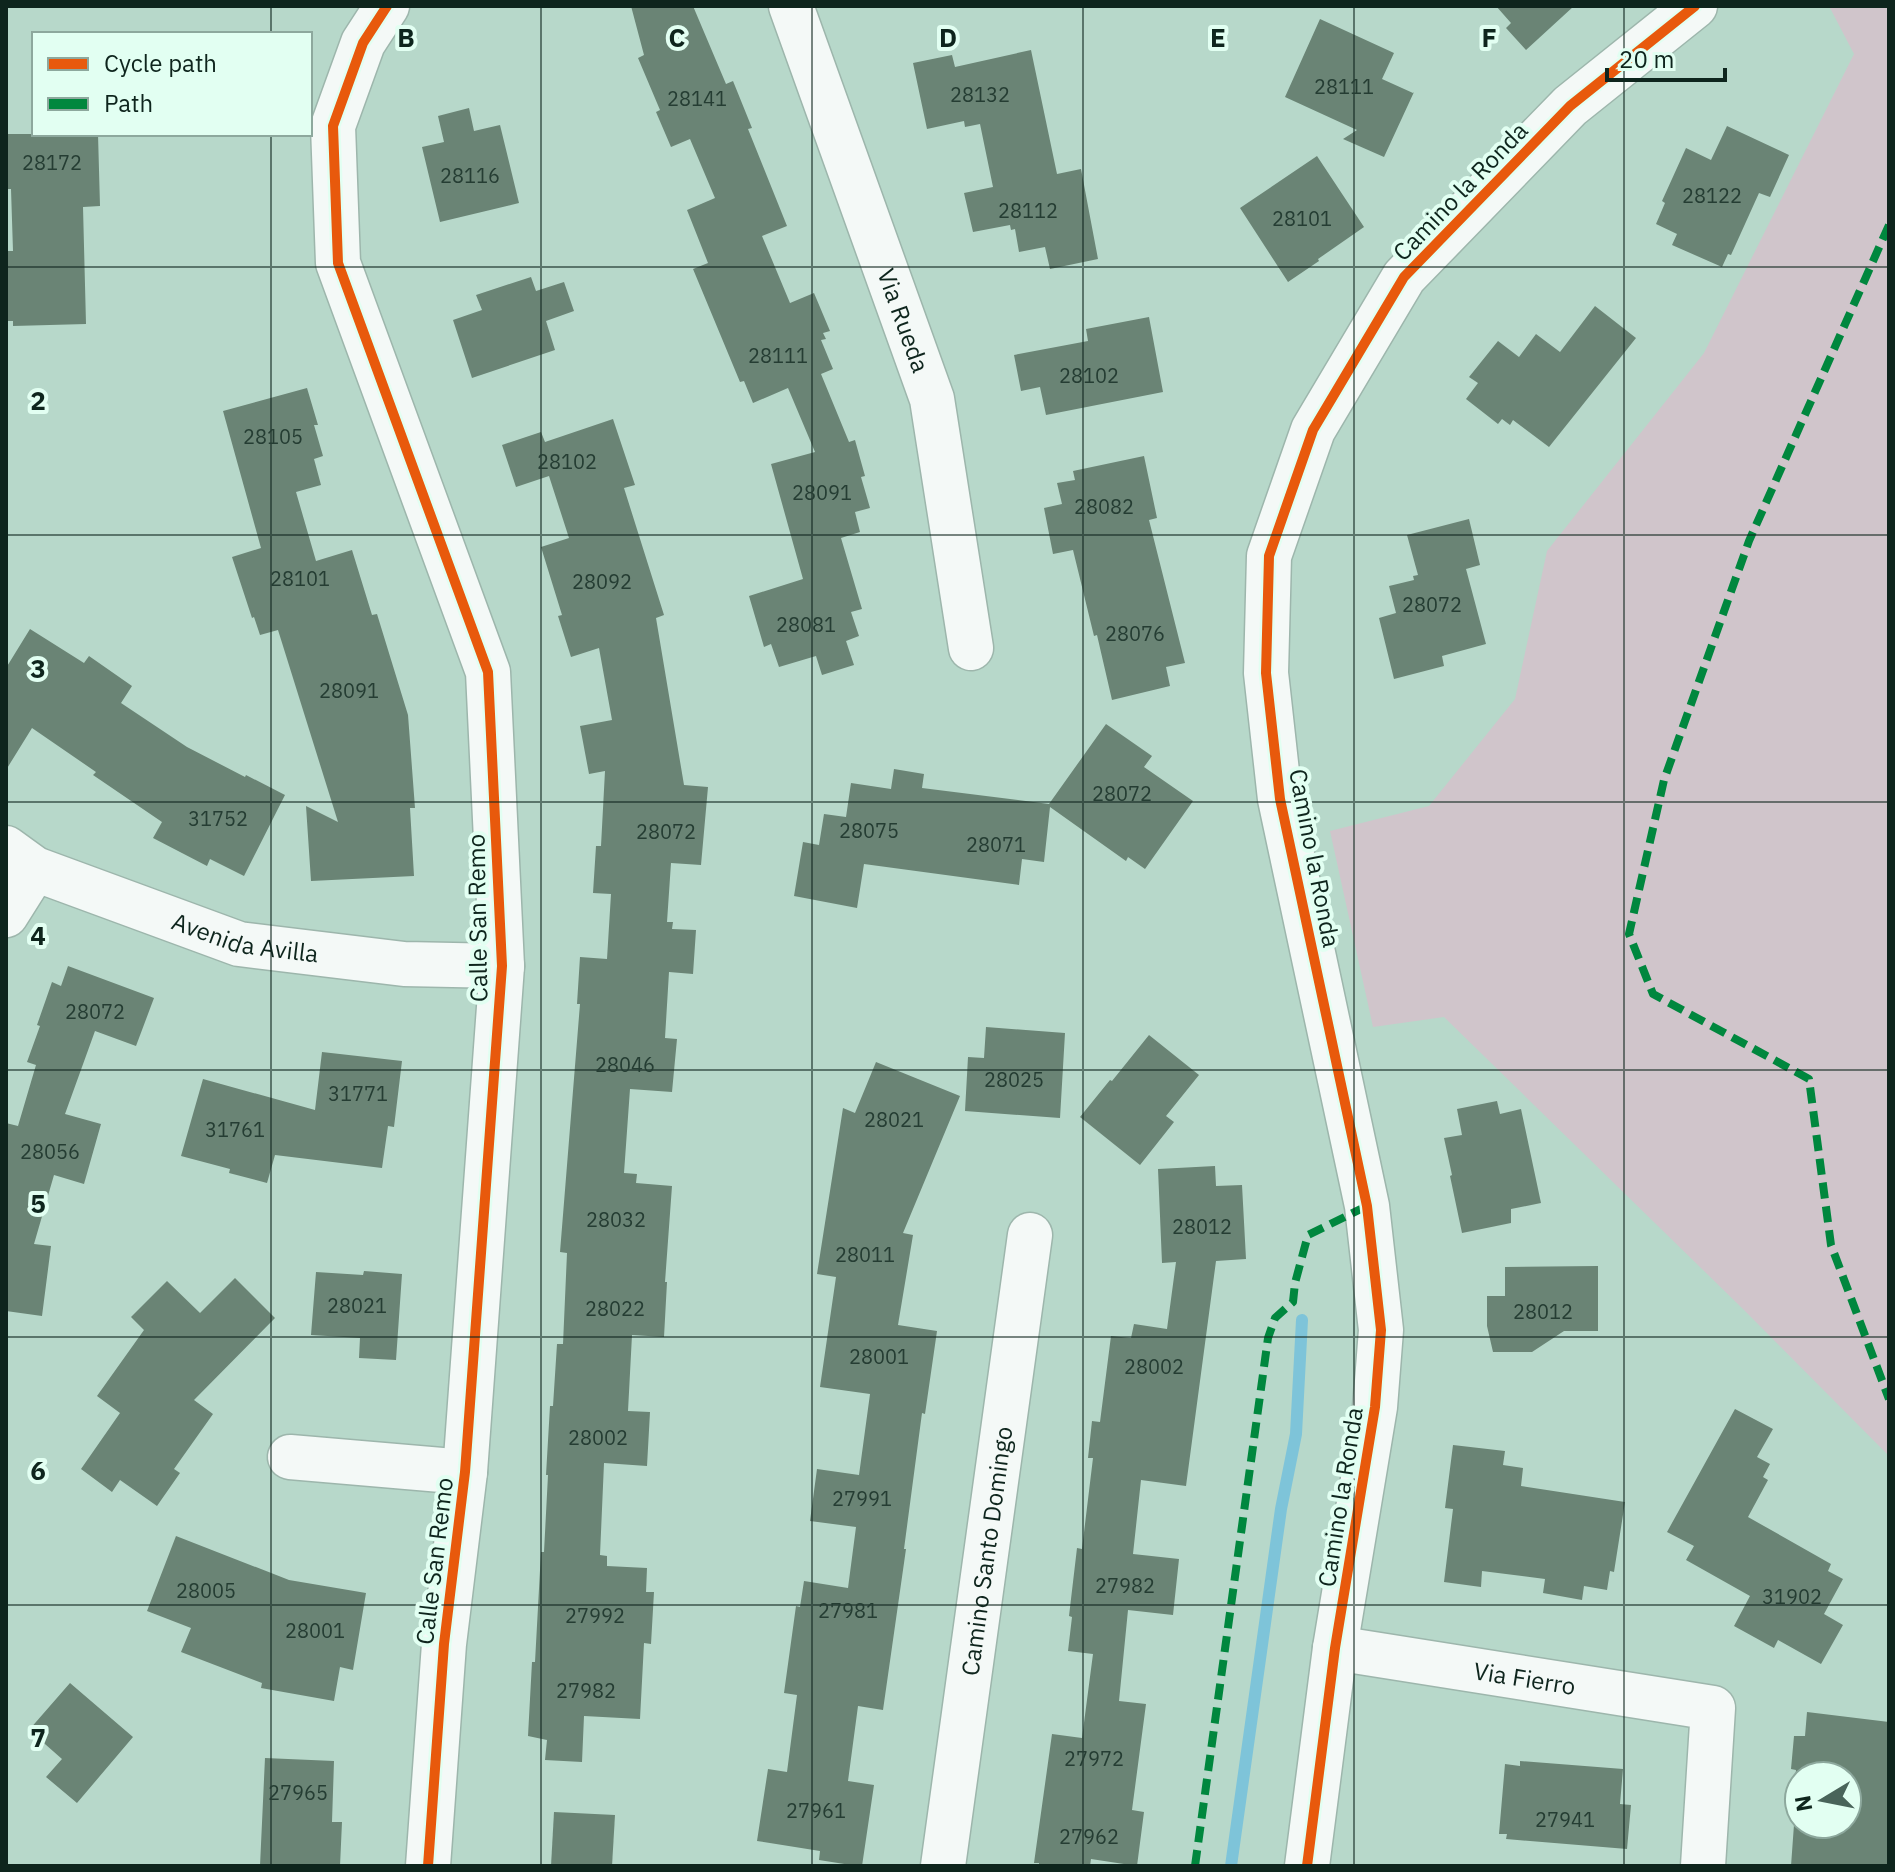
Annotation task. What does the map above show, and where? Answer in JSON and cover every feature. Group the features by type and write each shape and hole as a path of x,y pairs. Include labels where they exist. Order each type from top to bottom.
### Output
{"street":[{"name":"Calle San Remo","path":"387,6 363,43 333,126 338,263 488,672 502,966 465,1472 444,1644 428,1866"},
{"name":"Via Rueda","path":"791,6 932,399 971,648"},
{"name":"Camino la Ronda","path":"1307,1866 1335,1648 1375,1407 1381,1330 1367,1206 1280,799 1266,673 1269,556 1313,430 1404,277 1570,106 1695,6"},
{"name":"Avenida Avilla","path":"21,858 239,944 404,964 502,966"},
{"path":"6,915 21,858"},
{"name":"Camino Santo Domingo","path":"943,1866 1030,1235"},
{"path":"290,1457 465,1472"},
{"name":"Via Fierro","path":"1335,1648 1713,1708 1703,1866"}],"shaded area":[{"path":"1829,6 1889,6 1889,1456 1444,1017 1373,1027 1330,831 1429,806 1515,699 1547,551 1704,353 1854,54"}],"building":[{"path":"631,6 693,6 726,84 733,81 752,128 748,129 787,226 762,236 790,303 814,293 830,331 823,333 826,339 821,340 833,369 821,374 849,442 855,440 870,508 855,512 860,532 841,538 862,609 851,612 859,636 846,641 854,665 822,675 816,656 779,667 771,644 764,647 749,596 803,579 771,464 815,452 788,388 753,403 744,381 740,382 693,269 708,263 687,210 715,198 690,139 671,147 656,112 660,110 638,58 644,55"},
{"path":"1496,6 1574,6 1526,50 1506,28 1511,23"},
{"path":"1320,19 1394,53 1382,79 1414,92 1384,157 1343,139 1357,130 1285,97"},
{"path":"1031,50 1057,174 1081,169 1098,259 1050,269 1045,247 1019,252 1015,229 1011,230 1010,225 973,232 964,193 993,187 980,124 965,127 964,121 927,129 913,63 952,55 955,67"},
{"path":"469,108 474,131 500,125 519,203 440,222 422,147 444,142 438,116"},
{"path":"1727,126 1789,155 1770,197 1759,193 1731,255 1728,254 1722,267 1672,245 1677,234 1656,224 1665,203 1662,201 1686,148 1711,160"},
{"path":"6,134 98,136 100,206 83,207 86,324 13,326 13,321 6,321 6,251 13,251 11,189 6,189"},
{"path":"1317,156 1364,227 1288,282 1240,208"},
{"path":"531,277 536,291 564,282 574,311 546,321 555,350 472,378 453,320 482,310 476,295"},
{"path":"1595,306 1636,338 1549,447 1513,420 1510,425 1502,419 1498,424 1466,399 1478,383 1469,377 1498,341 1519,357 1536,334 1560,352"},
{"path":"1149,317 1163,392 1046,415 1040,387 1021,391 1014,355 1088,341 1086,329"},
{"path":"307,388 323,456 314,459 321,485 296,492 316,561 352,550 372,615 377,614 408,715 415,808 410,808 414,876 311,881 306,806 338,822 278,630 260,635 232,557 261,548 223,411"},
{"path":"613,419 635,485 624,488 664,615 656,618 684,785 708,787 701,865 671,863 667,922 673,922 672,929 696,930 693,974 669,972 665,1038 677,1039 672,1092 630,1089 624,1173 637,1174 636,1183 672,1186 664,1337 632,1335 628,1411 650,1412 647,1466 604,1463 600,1555 607,1556 607,1566 647,1568 646,1592 654,1592 651,1644 644,1643 640,1719 584,1716 582,1762 545,1760 547,1740 528,1736 541,1552 544,1552 550,1406 553,1406 557,1344 563,1344 567,1253 560,1252 580,1004 577,1004 580,957 607,959 611,894 593,893 596,846 601,846 605,771 589,774 580,726 612,720 599,648 571,657 558,616 562,615 541,547 569,538 549,476 516,487 502,445 541,432 545,442"},
{"path":"1144,456 1157,518 1149,520 1185,663 1166,667 1170,686 1112,700 1073,550 1053,554 1044,508 1062,504 1057,483 1075,480 1073,471"},
{"path":"1469,519 1480,565 1466,569 1486,644 1442,656 1444,666 1394,679 1379,618 1396,613 1389,586 1414,580 1413,576 1418,575 1407,535"},
{"path":"30,629 84,663 89,656 132,686 121,703 187,747 285,795 244,876 210,859 207,866 153,838 162,822 32,728 6,770 6,668"},
{"path":"1106,724 1152,756 1144,767 1193,801 1145,869 1128,857 1126,861 1050,807 1044,862 1022,859 1019,885 864,864 857,908 794,896 803,842 819,845 824,814 846,817 851,783 891,789 894,769 924,774 922,788 1049,804"},
{"path":"68,966 154,998 136,1046 95,1031 65,1114 101,1124 84,1184 54,1175 34,1244 51,1246 42,1316 6,1311 6,1123 18,1126 36,1065 27,1062 40,1026 37,1025 52,982 61,986"},
{"path":"986,1027 1065,1033 1060,1118 965,1111 968,1057 984,1058"},
{"path":"1149,1035 1199,1075 1166,1116 1174,1122 1140,1165 1080,1117"},
{"path":"322,1052 402,1061 394,1127 388,1126 382,1168 275,1155 267,1183 181,1156 203,1079 315,1110"},
{"path":"876,1062 960,1096 903,1233 913,1235 898,1325 937,1331 925,1414 922,1413 883,1710 858,1706 848,1781 874,1785 862,1866 857,1866 819,1860 820,1851 757,1841 768,1769 787,1772 797,1695 784,1693 796,1606 800,1607 804,1581 848,1588 856,1527 810,1521 817,1469 859,1475 870,1394 820,1387 836,1277 817,1274 843,1108 855,1113"},
{"path":"1497,1101 1500,1114 1521,1109 1541,1203 1511,1209 1511,1223 1462,1233 1444,1138 1462,1135 1457,1109"},
{"path":"1215,1166 1216,1186 1242,1185 1246,1259 1216,1261 1186,1486 1141,1480 1133,1554 1179,1559 1173,1615 1128,1610 1119,1701 1146,1704 1132,1810 1144,1812 1137,1866 1091,1859 1090,1866 1039,1866 1039,1863 1034,1863 1052,1734 1082,1738 1093,1654 1068,1651 1072,1617 1069,1616 1077,1548 1082,1549 1093,1458 1088,1458 1092,1421 1100,1422 1111,1336 1131,1338 1134,1324 1167,1329 1176,1262 1162,1263 1158,1169"},
{"path":"1598,1266 1598,1331 1564,1331 1532,1352 1493,1352 1487,1326 1487,1296 1505,1296 1505,1267"},
{"path":"364,1271 402,1274 396,1360 359,1358 360,1338 311,1335 316,1272 363,1275"},
{"path":"235,1278 275,1318 194,1400 213,1414 174,1469 180,1473 157,1506 120,1480 112,1492 81,1469 120,1413 97,1396 144,1330 131,1317 167,1281 200,1313"},
{"path":"1735,1409 1773,1429 1757,1457 1770,1464 1763,1477 1768,1480 1748,1517 1831,1564 1828,1571 1843,1579 1824,1614 1843,1625 1821,1664 1778,1640 1774,1648 1734,1626 1750,1596 1686,1560 1694,1546 1667,1532"},
{"path":"1453,1445 1505,1451 1503,1465 1523,1468 1521,1486 1625,1502 1614,1572 1610,1571 1607,1590 1584,1586 1582,1600 1543,1593 1545,1579 1482,1571 1481,1587 1444,1582 1453,1509 1445,1508"},
{"path":"176,1536 289,1580 366,1593 353,1670 340,1667 334,1701 261,1688 262,1683 181,1652 191,1628 147,1611"},
{"path":"70,1683 133,1737 77,1803 46,1777 62,1759 29,1730"},
{"path":"1807,1712 1889,1722 1889,1866 1791,1866 1793,1840 1863,1840 1863,1760 1792,1760 1794,1736 1805,1736"},
{"path":"265,1758 334,1761 332,1822 342,1822 340,1866 260,1866"},
{"path":"1520,1761 1623,1769 1620,1804 1631,1805 1627,1849 1506,1839 1507,1834 1499,1834 1505,1764 1520,1766"},
{"path":"554,1812 615,1815 612,1866 551,1866"}],"waterway":[{"path":"1231,1866 1281,1509 1296,1434 1302,1320"}],"marked path":[{"path":"1889,225 1749,541 1664,780 1629,934 1653,994 1809,1079 1831,1245 1889,1399"},
{"path":"1195,1866 1268,1338 1275,1318 1293,1302 1308,1235 1367,1206"}],"cycle path":[{"path":"387,6 363,43 333,126 338,263 488,672 502,966 465,1472 444,1644 428,1866"},
{"path":"1307,1866 1335,1648 1375,1407 1381,1330 1367,1206 1280,799 1266,673 1269,556 1313,430 1404,277 1570,106 1695,6"}]}
